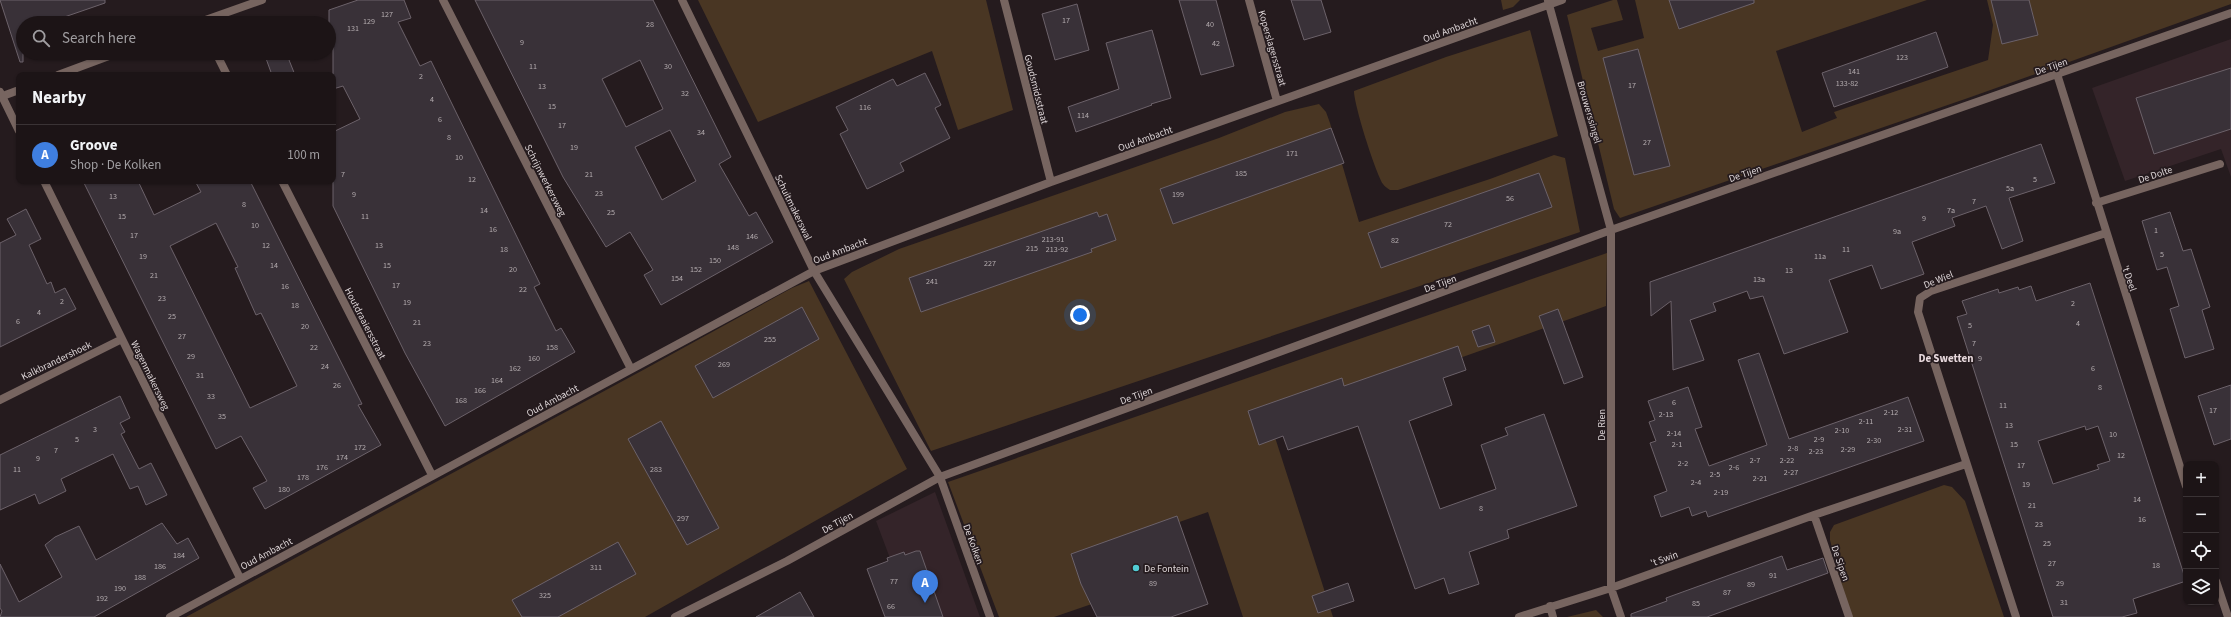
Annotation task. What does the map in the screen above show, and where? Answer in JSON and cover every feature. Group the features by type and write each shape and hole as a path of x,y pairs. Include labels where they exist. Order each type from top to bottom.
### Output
{"street":[{"path":"218,16 262,0"},
{"name":"Schrijnwerkersweg","path":"443,0 631,368"},
{"name":"Schuitmakerswal","path":"682,0 814,271 940,477"},
{"name":"Goudsmidsstraat","path":"1004,0 1051,182"},
{"name":"Koperslagersstraat","path":"1249,0 1277,102"},
{"name":"Oud Ambacht","path":"170,617 240,578 814,271 1051,182 1277,102 1548,2 1562,0"},
{"name":"Brouwerssingel","path":"1548,2 1611,230"},
{"name":"De Tijen","path":"675,617 787,561 940,477 1611,230 2231,13"},
{"path":"66,72 98,60"},
{"path":"220,60 226,72"},
{"name":"'t Deel","path":"2057,74 2096,203 2183,477"},
{"path":"16,91 1,95 16,125"},
{"name":"De Dolte","path":"2096,203 2220,164"},
{"name":"Wagenmakersweg","path":"45,184 240,578"},
{"name":"Houtdraaiersstraat","path":"284,184 432,475"},
{"name":"De Rien","path":"1611,230 1611,588 1621,617"},
{"name":"De Wiel","path":"2016,617 1918,312 1920,298 1931,291 2106,233"},
{"name":"Kalkbrandershoek","path":"0,400 122,339"},
{"path":"1814,515 1966,464"},
{"name":"De Kolken","path":"940,477 990,617"},
{"name":"'t Swin","path":"1519,617 1611,588 1814,515"},
{"name":"De Sipen","path":"1814,515 1849,617"},
{"path":"2219,589 2228,617"},
{"path":"1550,606 1553,617"}],"shaded area":[{"path":"698,0 986,0 1013,110 958,130 932,51 758,122"},
{"path":"1501,0 1520,0 1513,7 1503,10"},
{"path":"1617,0 1623,20 1591,28 1598,51 1644,38 1635,0 1927,0 1776,51 1802,132 1837,118 1834,112 1988,60 1993,25 1987,0 2231,0 2231,4 1968,98 1620,218 1614,209 1567,15"},
{"path":"1530,30 1558,136 1398,190 1390,190 1385,186 1379,177 1375,166 1357,110 1354,91 1446,57"},
{"path":"2231,39 2231,177 2221,149 2125,181 2092,88"},
{"path":"1319,104 1326,112 1330,123 1359,222 1490,179 1554,155 1565,158 1580,232 931,451 844,279 852,272 899,249 1219,138 1285,112"},
{"path":"1607,253 1606,306 1271,425 1333,617 1243,617 1208,512 1099,550 1115,596 1054,617 999,617 948,482"},
{"path":"809,281 907,469 645,617 186,617 792,288"},
{"path":"1944,485 1952,487 1965,501 2004,617 1850,617 1830,540 1830,532 1834,525"},
{"path":"935,492 980,617 912,617 876,521"},
{"path":"1596,610 1603,617 1567,617"}],"building":[{"path":"0,0 105,0 105,3 67,16 16,16 16,50"},
{"path":"358,0 404,0 411,18 398,22 420,66 431,61 540,284 534,287 556,331 561,328 575,352 445,426 405,353 333,206 333,184 336,184 336,131 360,119 343,86 336,88 336,72 333,72 333,60 336,60 336,16 329,16 329,10"},
{"path":"475,0 653,0 731,157 719,164 749,216 756,212 773,242 661,305 644,275 653,270 630,232 606,247 563,177","holes":["640,60 663,109 626,127 602,79","670,130 696,181 662,200 635,147"]},
{"path":"1179,0 1216,0 1234,66 1201,75"},
{"path":"1291,0 1321,0 1331,32 1304,40"},
{"path":"1669,0 1754,0 1754,3 1679,29"},
{"path":"1991,0 2029,0 2038,35 2002,44"},
{"path":"1077,4 1089,50 1055,60 1042,14"},
{"path":"1152,30 1171,98 1076,132 1068,107 1119,89 1106,43"},
{"path":"1936,32 1948,67 1834,107 1822,73"},
{"path":"1638,49 1670,166 1634,175 1603,58"},
{"path":"267,60 289,60 294,72 271,72"},
{"path":"2231,68 2231,129 2154,154 2136,98"},
{"path":"925,73 941,105 935,108 950,138 900,163 904,171 867,189 840,134 848,130 836,107 893,79 897,86"},
{"path":"1331,128 1344,163 1173,224 1160,189"},
{"path":"2041,144 2055,183 2009,198 2023,241 2002,249 1986,206 1952,218 1955,226 1912,242 1924,274 1881,289 1872,265 1829,280 1848,332 1784,354 1763,296 1750,299 1747,291 1713,303 1716,311 1690,320 1704,360 1673,370 1671,301 1651,316 1650,282"},
{"path":"1539,173 1552,207 1381,268 1368,233"},
{"path":"84,184 139,184 154,215 201,192 197,184 252,184 362,404 358,405 381,445 265,509 253,488 267,481 241,436 216,449","holes":["216,223 238,267 235,268 256,315 261,313 297,386 250,408 170,246"]},
{"path":"26,209 41,239 29,245 47,284 51,282 55,293 65,288 76,309 0,347 0,243 16,235 7,219"},
{"path":"1097,212 1099,217 1107,214 1116,240 1091,249 1092,252 921,312 909,278"},
{"path":"2170,212 2183,251 2191,249 2210,307 2202,310 2214,349 2185,358 2170,309 2179,306 2167,267 2157,270 2142,221"},
{"path":"2090,283 2183,572 2183,582 2133,599 2137,613 2122,617 2053,617 1957,317 1967,314 1962,301 1998,289 1999,293 2018,287 2019,290 2031,286 2036,301","holes":["2085,426 2086,430 2098,426 2110,461 2097,465 2099,469 2053,484 2038,441"]},
{"path":"802,307 819,339 713,398 695,366"},
{"path":"1558,309 1583,377 1564,384 1539,316"},
{"path":"1489,325 1495,342 1478,347 1472,331"},
{"path":"1458,346 1466,370 1443,378 1452,405 1409,421 1440,509 1496,489 1481,445 1508,435 1505,428 1544,414 1577,506 1507,530 1509,538 1469,552 1479,584 1449,594 1444,578 1415,589 1358,426 1288,450 1283,436 1259,445 1248,411 1342,378 1344,386"},
{"path":"1759,353 1789,439 1908,397 1924,441 1708,517 1706,511 1692,516 1689,507 1661,517 1654,496 1667,491 1650,443 1656,441 1649,422 1655,420 1648,401 1688,387 1702,427 1695,429 1709,466 1767,445 1738,360"},
{"path":"2231,385 2231,439 2214,445 2198,396"},
{"path":"120,396 130,418 120,423 125,432 121,434 139,469 151,463 167,495 146,505 138,486 130,489 113,454 61,479 66,491 39,504 35,494 0,510 0,455"},
{"path":"661,421 719,528 687,545 628,439"},
{"name":"De Fontein","path":"1177,516 1208,604 1171,617 1097,617 1081,584 1071,554"},
{"path":"162,523 177,544 188,538 199,558 94,617 0,617 2,611 0,608 0,564 19,602 62,577 45,545 55,537 79,526 96,560"},
{"path":"618,542 636,574 558,617 522,617 512,600"},
{"path":"920,551 943,617 885,617 867,569 888,561 887,558 904,552 905,555"},
{"path":"1782,556 1787,570 1823,558 1828,573 1707,617 1631,617 1631,614 1667,601 1666,598"},
{"path":"1348,583 1354,601 1318,613 1312,596"},
{"path":"800,592 814,617 756,617"}],"place":[{"name":"De Fontein","path":"1136,568"},
{"name":"Groove","path":"925,603"}],"district":[{"name":"De Swetten","path":"1946,358"}]}
